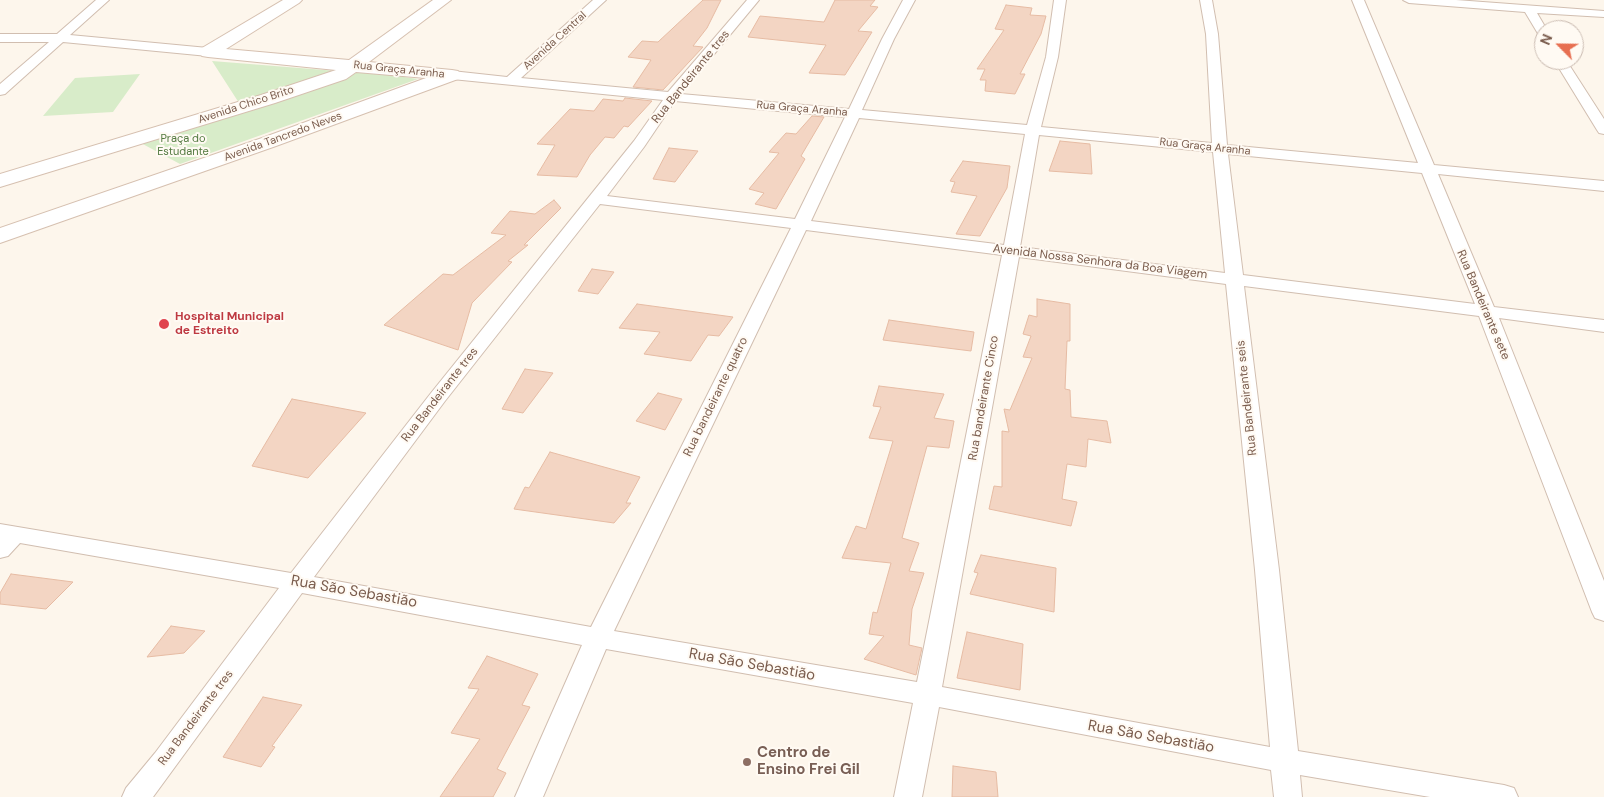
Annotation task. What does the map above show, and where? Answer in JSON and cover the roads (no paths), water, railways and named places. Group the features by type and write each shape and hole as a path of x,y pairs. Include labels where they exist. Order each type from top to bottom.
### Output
{"main road":[{"path":"208,52 294,0"},
{"name":"Avenida Chico Brito","path":"0,181 268,99 340,74 354,66 443,0"},
{"name":"Rua Graça Aranha","path":"208,52 452,75"},
{"name":"Avenida Tancredo Neves","path":"0,236 269,142 452,75"}],"street":[{"path":"0,91 103,0"},
{"name":"Avenida Central","path":"510,81 600,0"},
{"name":"Rua Bandeirante tres","path":"136,797 165,761 443,389 639,144 672,96 753,0"},
{"name":"Rua bandeirante quatro","path":"529,797 598,638 909,0"},
{"name":"Rua bandeirante Cinco","path":"908,797 929,695 1033,131 1052,57 1060,0"},
{"name":"Rua Bandeirante seis","path":"1206,0 1212,34 1220,149 1236,280 1245,386 1266,570 1288,797"},
{"name":"Rua Bandeirante sete","path":"1358,0 1549,466 1604,612"},
{"path":"1409,0 1528,8 1572,5 1604,14"},
{"path":"1528,8 1535,20"},
{"name":"Rua Graça Aranha","path":"0,38 62,38 208,52"},
{"path":"1566,70 1604,130"},
{"name":"Rua Graça Aranha","path":"452,75 1604,186"},
{"name":"Avenida Nossa Senhora da Boa Viagem","path":"596,198 799,226 1604,326"},
{"name":"Rua São Sebastião","path":"5,539 297,582 1285,761 1504,797"}],"place":[{"name":"Hospital Municipal de Estreito","path":"164,324"},
{"name":"Centro de Ensino Frei Gil","path":"747,762"}],"park label":[{"name":"Praça do Estudante","path":"183,145"}]}
